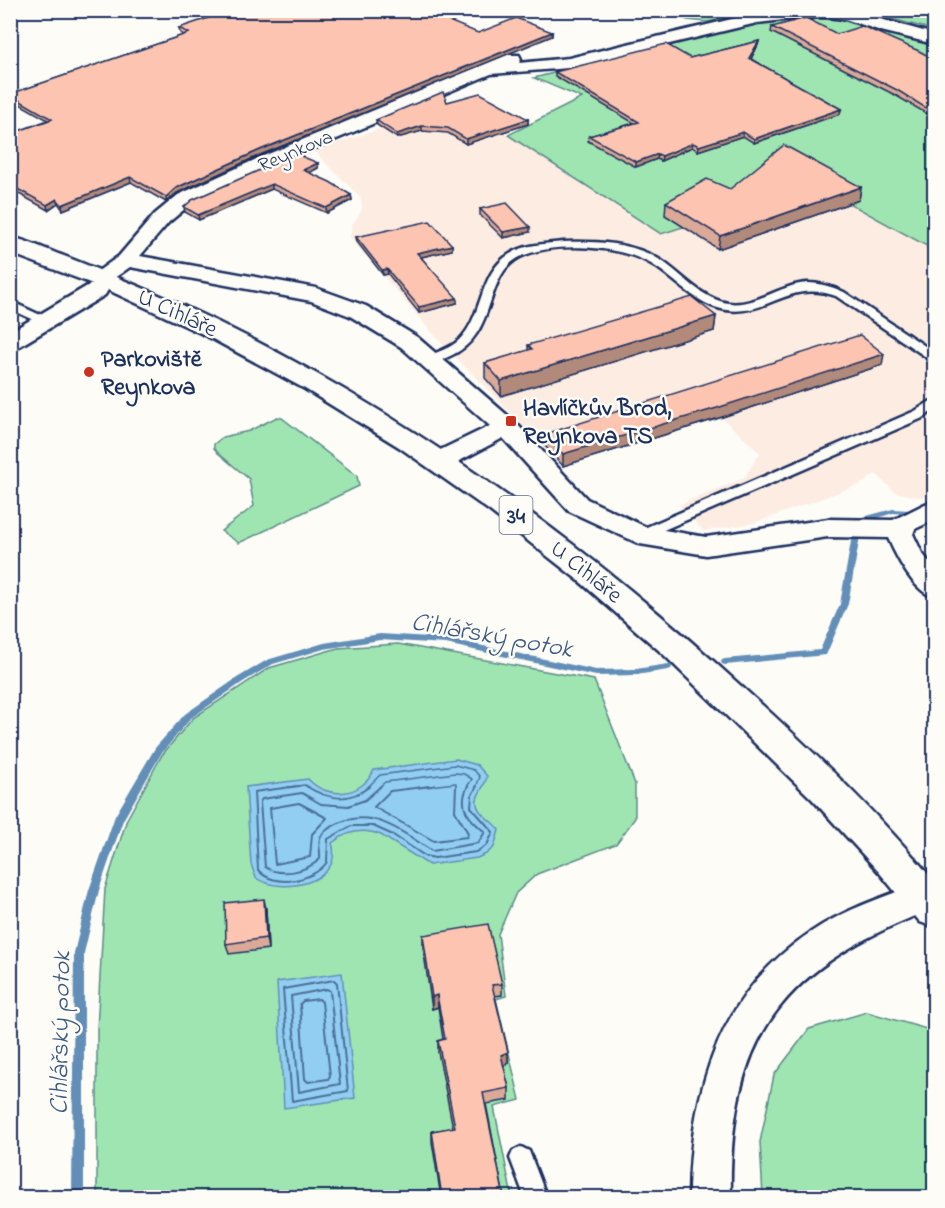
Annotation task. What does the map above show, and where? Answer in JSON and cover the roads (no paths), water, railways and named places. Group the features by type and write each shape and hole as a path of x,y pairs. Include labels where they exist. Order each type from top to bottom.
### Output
{"main road":[{"name":"U Cihláře","path":"10,244 99,284 212,327 345,399 441,460 531,525 691,659 860,824 929,903"}],"street":[{"path":"486,71 569,63 758,18 801,13 825,12 848,15 887,28 934,39"},
{"name":"Reynkova","path":"10,342 99,284 126,260 162,218 185,199 268,161 513,59"},
{"path":"126,260 332,299 375,320 431,359 506,427 578,505 640,535 706,546 828,528 901,529 911,519 934,510"},
{"path":"441,460 506,427"},
{"path":"901,529 904,547 934,587"},
{"path":"710,1197 710,1137 715,1109 732,1054 755,1010 787,971 823,944 846,930 929,903"}],"lane":[{"path":"431,359 458,347 469,337 486,305 491,282 501,266 515,256 534,249 588,244 613,247 648,257 713,302 727,306 740,306 805,287 825,289 840,294 931,355 934,360"},
{"path":"10,304 45,321"},
{"path":"640,535 920,414 934,403"},
{"path":"521,1158 536,1197"}],"water":[{"path":"456,759 477,765 487,776 477,804 481,812 499,830 494,847 486,854 477,858 429,865 381,835 362,831 343,836 332,843 333,857 329,868 320,877 294,885 267,883 256,878 251,864 246,787 308,779 325,790 344,792 361,786 374,770"},
{"path":"342,973 355,1098 284,1108 277,982"}],"waterway":[{"path":"862,520 893,511 909,512"},
{"path":"725,662 823,653 844,604 856,536"},
{"name":"Cihlářský potok","path":"78,1198 79,953 94,890 118,819 158,751 188,716 270,662 324,646 380,637 446,641 596,673 636,672 668,667"}],"place":[{"name":"Parkoviště Reynkova","path":"89,372"},
{"name":"Havlíčkův Brod, Reynkova TS","path":"511,421"}]}
